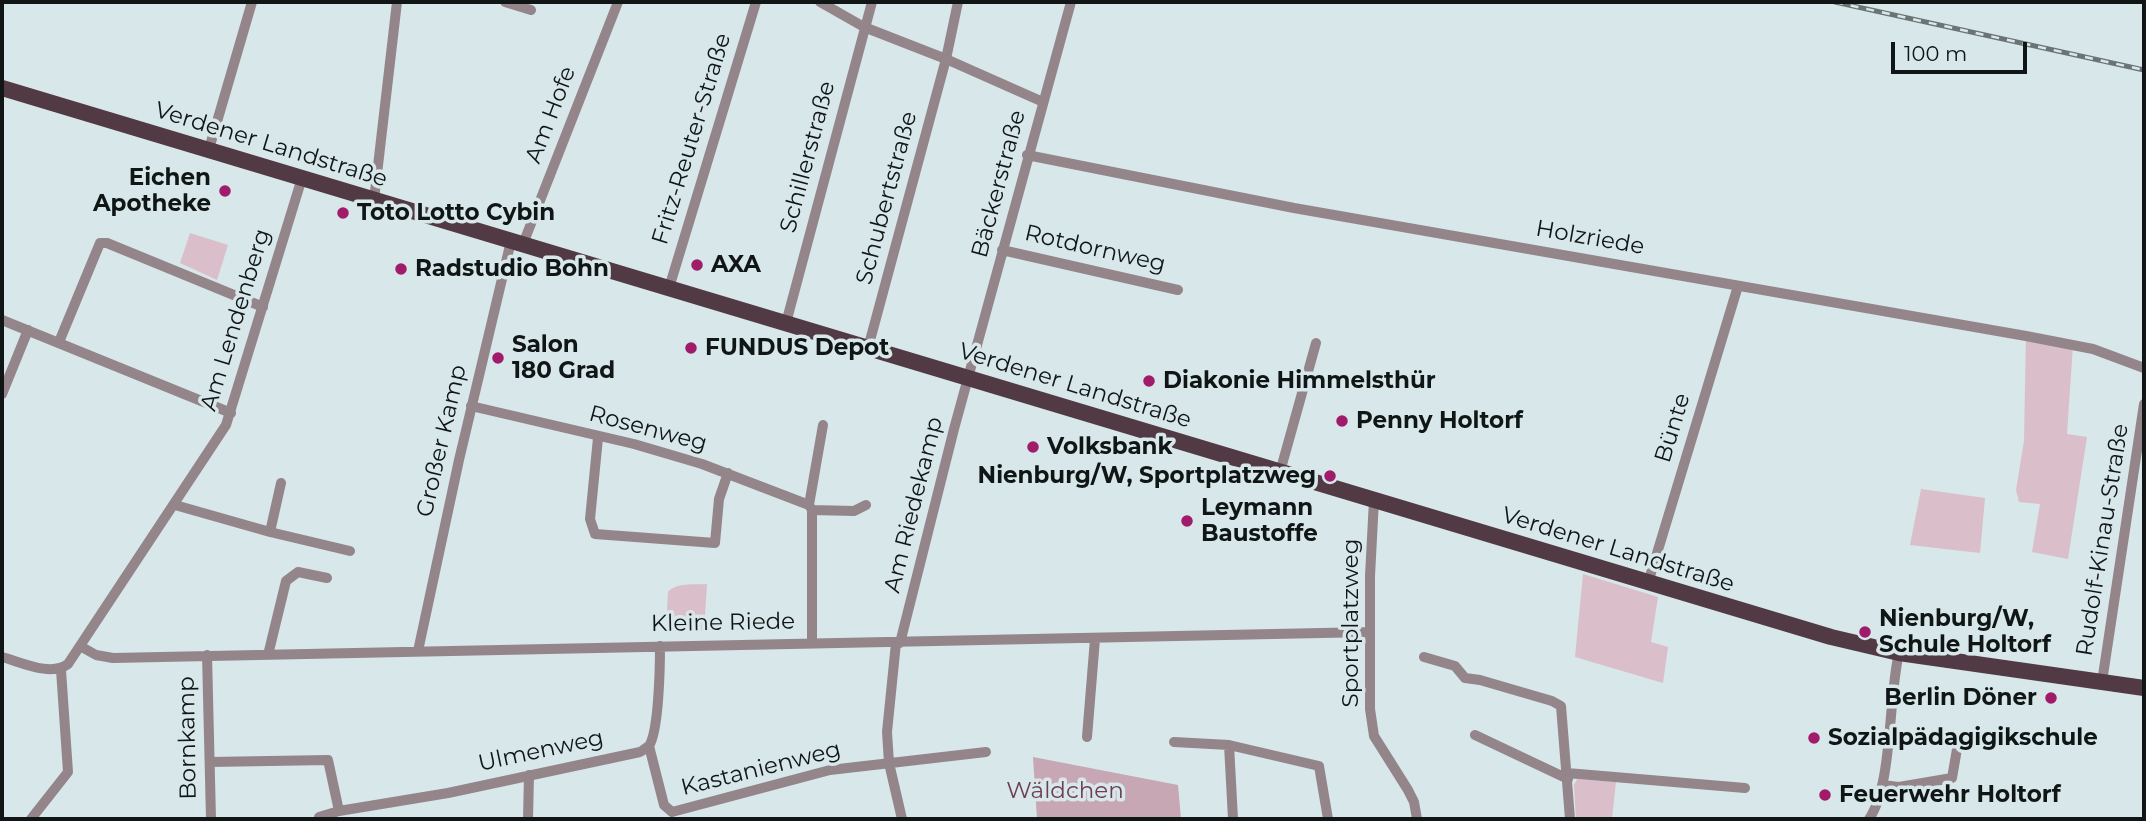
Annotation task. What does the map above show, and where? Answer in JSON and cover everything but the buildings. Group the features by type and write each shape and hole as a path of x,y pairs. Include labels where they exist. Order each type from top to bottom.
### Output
{"main road":[{"name":"Verdener Landstraße","path":"2,88 1830,636 1899,653 2144,688"}],"street":[{"path":"209,149 252,2"},
{"path":"374,200 397,2"},
{"path":"505,2 531,10"},
{"name":"Am Hofe","path":"517,242 618,2"},
{"name":"Fritz-Reuter-Straße","path":"669,288 756,2"},
{"path":"820,2 863,29 946,59 1043,102"},
{"name":"Schillerstraße","path":"786,323 872,2"},
{"name":"Schubertstraße","path":"868,348 946,59 958,2"},
{"name":"Bäckerstraße","path":"969,378 1027,155 1071,2"},
{"name":"Holzriede","path":"1027,155 1294,208 2083,347 2144,368"},
{"name":"Am Lendenberg","path":"61,670 68,664 226,425 302,178"},
{"name":"Großer Kamp","path":"418,651 471,407 517,242"},
{"path":"59,342 100,243 107,243 263,307"},
{"name":"Rotdornweg","path":"1002,250 1178,290"},
{"name":"Bünte","path":"1648,583 1738,286"},
{"path":"2,320 231,413"},
{"path":"2,394 28,330"},
{"path":"1280,472 1316,343"},
{"name":"Am Riedekamp","path":"902,819 888,763 888,712 898,643 969,378"},
{"name":"Rudolf-Kinau-Straße","path":"2102,682 2144,404"},
{"name":"Rosenweg","path":"471,407 598,438 634,444 728,473 811,507 853,511 866,505"},
{"path":"812,642 811,507 823,425"},
{"path":"598,438 590,519 595,534 715,543 719,499 728,473"},
{"path":"270,532 281,484"},
{"name":"Sportplatzweg","path":"1374,500 1370,709 1374,736 1408,790 1414,802 1417,819"},
{"path":"175,505 350,551"},
{"path":"268,655 286,580 298,572 327,578"},
{"name":"Kleine Riede","path":"80,646 96,655 113,658 1370,632"},
{"path":"1087,737 1095,639"},
{"path":"649,746 654,732 660,646"},
{"path":"1869,819 1876,809 1882,785 1899,653"},
{"name":"Bornkamp","path":"207,655 211,819"},
{"path":"2,657 50,670 61,670 68,772 31,819"},
{"path":"1424,657 1455,666 1465,678 1540,697 1561,706 1570,819"},
{"path":"1475,735 1568,776 1745,788"},
{"path":"1174,742 1229,745 1319,766 1328,819"},
{"path":"1229,745 1233,819"},
{"name":"Kastanienweg","path":"649,746 664,805 673,812 831,770 888,763"},
{"name":"Ulmenweg","path":"319,817 640,752 649,746"},
{"path":"1882,785 1899,787 1952,778 1957,749"},
{"path":"888,763 986,752"},
{"path":"210,762 328,760 339,811"},
{"path":"528,819 529,775"}],"shaded area":[{"path":"190,233 228,245 217,280 180,263"},
{"path":"2026,336 2073,345 2067,434 2087,437 2068,559 2032,552 2040,504 2019,502 2016,490 2024,441"},
{"path":"1921,489 1985,498 1980,553 1910,545"},
{"path":"1583,574 1658,597 1651,642 1668,647 1663,683 1575,657"},
{"path":"707,584 704,631 666,631 668,592 681,585"},
{"path":"1577,779 1616,782 1612,819 1576,819 1574,785"}],"green space":[{"name":"Wäldchen","path":"1033,757 1178,785 1181,819 1037,819"}],"railway":[{"path":"1835,2 2144,70"}],"place":[{"name":"Eichen Apotheke","path":"225,191"},
{"name":"Toto Lotto Cybin","path":"343,213"},
{"name":"AXA","path":"697,265"},
{"name":"Radstudio Bohn","path":"401,269"},
{"name":"FUNDUS Depot","path":"691,348"},
{"name":"Salon 180 Grad","path":"498,358"},
{"name":"Diakonie Himmelsthür","path":"1149,381"},
{"name":"Penny Holtorf","path":"1342,421"},
{"name":"Volksbank","path":"1033,447"},
{"name":"Nienburg/W, Sportplatzweg","path":"1330,476"},
{"name":"Leymann Baustoffe","path":"1187,521"},
{"name":"Nienburg/W, Schule Holtorf","path":"1865,632"},
{"name":"Berlin Döner","path":"2051,698"},
{"name":"Sozialpädagigikschule","path":"1814,738"},
{"name":"Feuerwehr Holtorf","path":"1825,795"}]}
